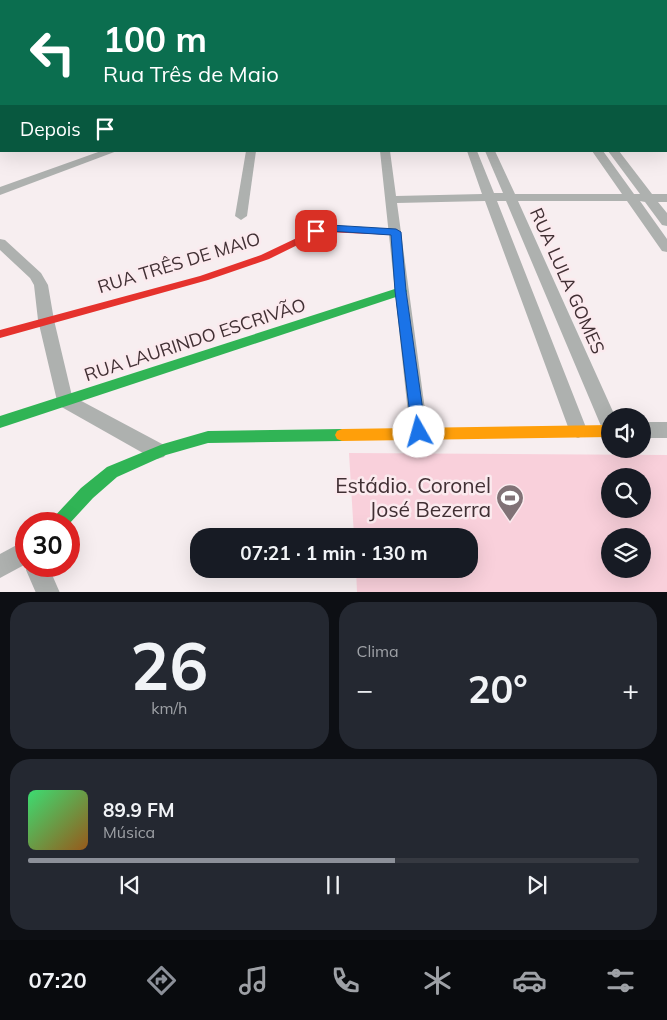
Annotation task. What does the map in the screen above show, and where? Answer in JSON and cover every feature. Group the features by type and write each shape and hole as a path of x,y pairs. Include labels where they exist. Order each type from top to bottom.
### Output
{"street":[{"path":"0,191 109,152"},
{"path":"241,216 251,152"},
{"path":"385,152 419,432"},
{"path":"472,152 515,269 578,430"},
{"name":"RUA LULA GOMES","path":"490,152 602,408"},
{"path":"598,152 667,248"},
{"path":"614,152 667,222"},
{"path":"392,200 488,197 667,198"},
{"name":"RUA TRÊS DE MAIO","path":"0,334 204,278 265,257 322,229 396,232"},
{"path":"0,243 36,276 41,285 46,320 64,400 157,451"},
{"path":"515,269 540,268"},
{"name":"RUA LAURINDO ESCRIVÃO","path":"0,422 401,291"},
{"path":"651,430 667,430"},
{"path":"67,512 119,468 157,451 208,437 419,432 601,431"},
{"path":"0,567 15,558"},
{"path":"41,577 48,592"}],"shaded area":[{"name":"Estádio. Coronel José Bezerra","path":"349,453 601,455 601,458 651,458 651,455 667,455 667,592 357,592 356,578 478,578 478,528 354,528"}],"traffic: fast":[{"path":"0,422 401,291"},
{"path":"69,512 87,493 112,472 163,450 208,437 342,435"}],"traffic: slow":[{"path":"342,435 601,431"}],"traffic: jam":[{"path":"0,334 204,278 265,257 322,229 396,232"}],"place":[{"name":"Estádio. Coronel José Bezerra","path":"510,522"}],"route":[{"path":"316,231 330,228 396,232 401,291 419,432"}]}
